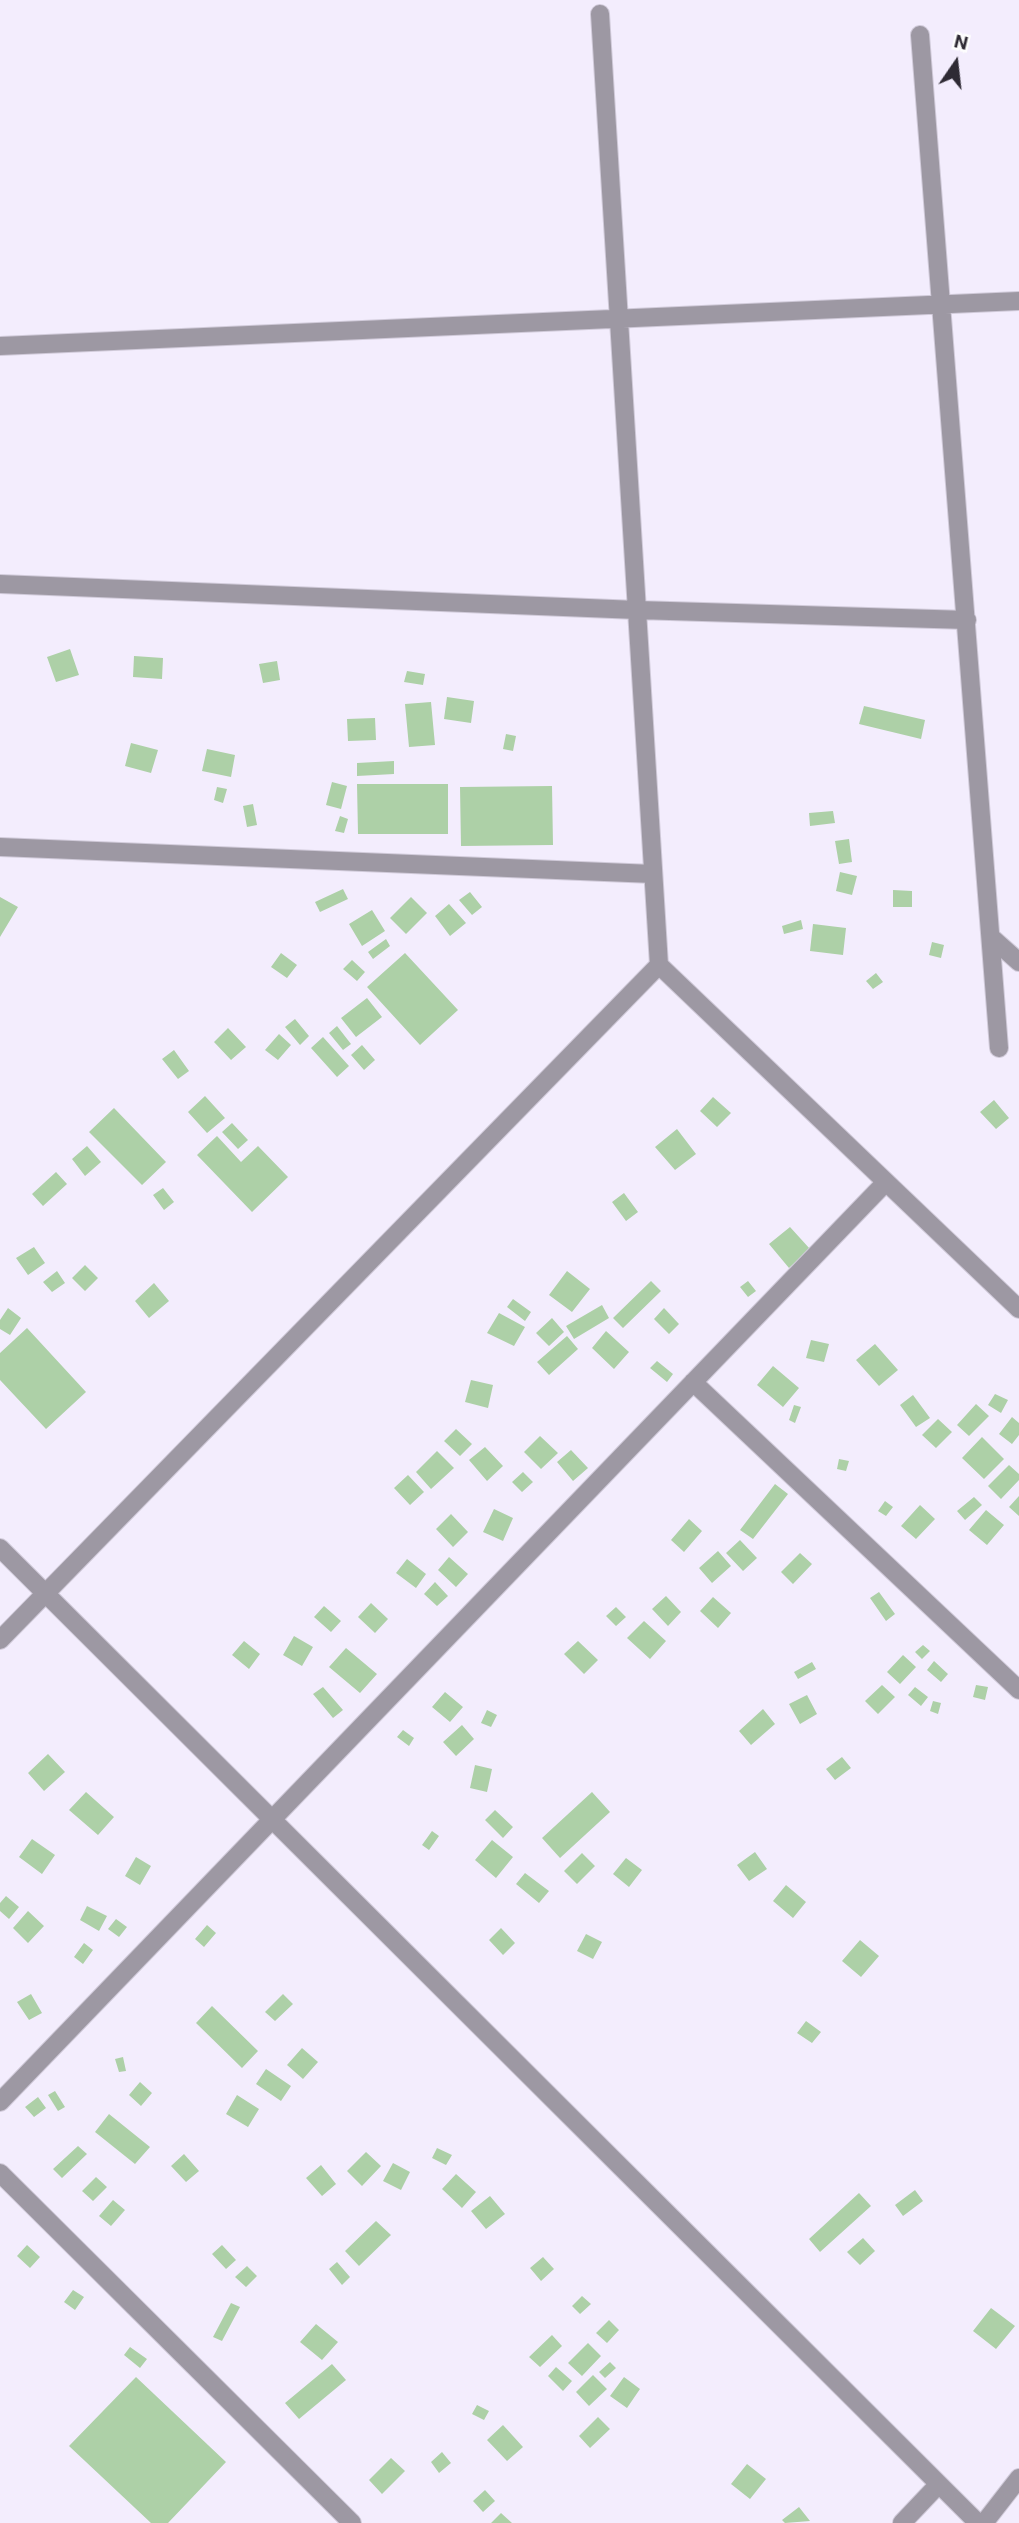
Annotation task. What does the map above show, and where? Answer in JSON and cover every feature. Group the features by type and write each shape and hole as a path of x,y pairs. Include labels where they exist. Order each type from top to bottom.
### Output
{"street":[{"path":"600,14 659,965 1019,1309"},
{"path":"920,35 999,1048"},
{"path":"0,346 619,320 942,302 1019,301"},
{"path":"0,584 637,610 967,620"},
{"path":"0,847 653,874"},
{"path":"992,938 1019,962"},
{"path":"0,1640 659,965"},
{"path":"0,2102 886,1182"},
{"path":"693,1382 1019,1690"},
{"path":"0,1548 978,2523"},
{"path":"0,2173 352,2523"},
{"path":"984,2523 1019,2478"},
{"path":"902,2523 938,2485"}],"building":[{"path":"70,649 79,675 56,682 47,657"},
{"path":"134,656 163,658 162,679 133,677"},
{"path":"277,661 280,680 263,683 259,664"},
{"path":"407,671 425,674 423,685 404,682"},
{"path":"447,697 474,701 471,723 444,719"},
{"path":"431,702 435,745 409,747 405,704"},
{"path":"864,706 925,720 921,739 859,724"},
{"path":"375,718 376,740 348,741 347,719"},
{"path":"506,734 516,736 513,751 503,749"},
{"path":"131,743 158,750 151,773 125,766"},
{"path":"207,749 235,755 231,777 202,771"},
{"path":"394,761 394,774 357,776 357,763"},
{"path":"332,782 347,786 341,809 326,805"},
{"path":"357,784 448,784 448,834 358,834"},
{"path":"552,786 553,845 461,846 460,787"},
{"path":"217,787 227,789 223,803 214,800"},
{"path":"253,804 257,825 247,827 243,806"},
{"path":"833,811 835,823 810,826 809,813"},
{"path":"340,816 348,819 344,833 335,831"},
{"path":"849,839 852,862 839,864 835,841"},
{"path":"840,872 857,876 852,895 836,891"},
{"path":"343,889 348,899 320,912 315,902"},
{"path":"893,890 912,891 912,907 893,907"},
{"path":"470,892 482,907 472,915 459,900"},
{"path":"0,897 18,907 0,937"},
{"path":"411,897 427,913 406,934 390,918"},
{"path":"449,904 466,923 450,936 435,916"},
{"path":"372,910 385,931 362,946 349,924"},
{"path":"801,920 803,929 784,934 782,926"},
{"path":"813,924 846,928 843,955 810,951"},
{"path":"386,939 390,946 373,959 368,952"},
{"path":"932,942 944,945 941,958 929,955"},
{"path":"281,953 297,965 287,978 271,967"},
{"path":"405,953 458,1010 420,1045 367,987"},
{"path":"352,960 365,972 357,981 343,969"},
{"path":"876,973 883,982 873,989 866,981"},
{"path":"367,998 382,1017 356,1037 341,1018"},
{"path":"295,1019 309,1036 300,1045 285,1027"},
{"path":"337,1026 351,1044 343,1050 329,1033"},
{"path":"228,1028 246,1047 231,1060 214,1042"},
{"path":"279,1034 291,1045 278,1060 265,1050"},
{"path":"323,1037 349,1066 337,1077 311,1048"},
{"path":"362,1045 375,1060 364,1070 351,1055"},
{"path":"174,1050 189,1071 178,1079 162,1059"},
{"path":"205,1096 225,1118 207,1133 188,1112"},
{"path":"713,1097 731,1113 717,1127 700,1111"},
{"path":"994,1100 1009,1118 996,1129 980,1112"},
{"path":"114,1108 166,1162 142,1185 89,1132"},
{"path":"232,1123 248,1140 238,1149 222,1132"},
{"path":"677,1129 696,1154 675,1170 655,1147"},
{"path":"217,1136 241,1162 258,1146 288,1177 252,1212 197,1155"},
{"path":"87,1146 101,1162 85,1176 72,1159"},
{"path":"56,1172 67,1184 43,1206 32,1194"},
{"path":"163,1188 174,1202 164,1210 153,1195"},
{"path":"624,1193 638,1212 626,1221 612,1202"},
{"path":"790,1227 810,1249 789,1268 769,1244"},
{"path":"34,1247 45,1263 28,1275 16,1258"},
{"path":"85,1265 98,1278 85,1291 72,1278"},
{"path":"57,1271 65,1283 52,1292 43,1282"},
{"path":"567,1271 590,1289 572,1312 549,1295"},
{"path":"651,1281 661,1291 623,1328 613,1318"},
{"path":"748,1281 756,1291 748,1297 740,1287"},
{"path":"154,1283 169,1301 149,1318 135,1301"},
{"path":"513,1299 531,1312 525,1321 507,1307"},
{"path":"602,1305 609,1318 574,1339 566,1326"},
{"path":"8,1308 21,1318 10,1335 0,1329 0,1320"},
{"path":"664,1308 679,1324 669,1334 654,1319"},
{"path":"499,1313 525,1327 514,1346 487,1333"},
{"path":"552,1318 564,1332 549,1346 536,1333"},
{"path":"27,1328 86,1392 46,1429 0,1380 0,1353"},
{"path":"606,1331 629,1352 614,1369 592,1348"},
{"path":"567,1336 578,1349 549,1375 537,1362"},
{"path":"811,1340 829,1344 824,1362 806,1358"},
{"path":"875,1344 898,1370 879,1386 856,1360"},
{"path":"657,1361 673,1374 667,1382 650,1368"},
{"path":"773,1366 799,1388 783,1407 757,1385"},
{"path":"471,1380 493,1385 488,1408 465,1402"},
{"path":"995,1394 1008,1400 1001,1413 988,1405"},
{"path":"913,1395 930,1418 916,1427 900,1405"},
{"path":"976,1404 989,1416 969,1436 957,1425"},
{"path":"794,1405 801,1407 795,1423 789,1420"},
{"path":"1012,1417 1019,1423 1019,1435 1012,1444 999,1434"},
{"path":"938,1419 952,1432 936,1448 922,1435"},
{"path":"456,1429 472,1444 460,1456 444,1441"},
{"path":"540,1436 558,1453 541,1469 524,1452"},
{"path":"982,1437 1004,1459 984,1479 962,1458"},
{"path":"485,1447 503,1466 487,1481 469,1460"},
{"path":"571,1450 588,1468 573,1481 557,1462"},
{"path":"437,1451 454,1468 431,1489 416,1472"},
{"path":"839,1459 849,1461 846,1471 837,1469"},
{"path":"1009,1465 1019,1474 1019,1480 1001,1499 988,1486"},
{"path":"523,1472 533,1482 522,1492 512,1482"},
{"path":"408,1475 424,1492 410,1505 394,1488"},
{"path":"775,1484 788,1494 753,1539 740,1530"},
{"path":"1019,1496 1019,1516 1009,1507"},
{"path":"974,1497 982,1505 965,1520 957,1511"},
{"path":"885,1501 893,1507 886,1516 878,1511"},
{"path":"920,1505 935,1519 916,1539 901,1526"},
{"path":"494,1509 513,1518 503,1541 483,1532"},
{"path":"986,1510 1004,1525 987,1545 969,1530"},
{"path":"451,1514 468,1532 453,1547 436,1529"},
{"path":"689,1519 702,1531 684,1552 671,1540"},
{"path":"740,1540 757,1558 743,1571 726,1553"},
{"path":"718,1551 731,1566 712,1583 699,1568"},
{"path":"800,1553 812,1564 793,1584 781,1572"},
{"path":"449,1557 468,1574 456,1587 438,1570"},
{"path":"407,1559 426,1574 416,1588 396,1573"},
{"path":"435,1582 448,1596 437,1606 424,1594"},
{"path":"879,1592 895,1614 886,1621 870,1598"},
{"path":"666,1596 681,1612 668,1626 652,1609"},
{"path":"713,1597 731,1613 718,1628 700,1611"},
{"path":"371,1603 388,1619 375,1633 358,1617"},
{"path":"324,1606 341,1621 331,1632 314,1617"},
{"path":"616,1607 626,1617 616,1626 606,1616"},
{"path":"644,1621 666,1641 650,1659 627,1638"},
{"path":"294,1636 313,1647 302,1666 283,1655"},
{"path":"244,1641 260,1654 249,1669 232,1655"},
{"path":"578,1641 598,1660 584,1674 564,1654"},
{"path":"923,1645 930,1651 922,1659 915,1652"},
{"path":"346,1648 377,1674 360,1693 329,1667"},
{"path":"903,1655 916,1667 900,1684 887,1672"},
{"path":"934,1661 948,1674 941,1682 927,1670"},
{"path":"812,1662 816,1669 798,1679 794,1672"},
{"path":"882,1685 895,1697 878,1714 865,1701"},
{"path":"976,1685 988,1687 985,1700 973,1697"},
{"path":"323,1687 343,1710 333,1718 313,1694"},
{"path":"915,1687 928,1697 921,1706 908,1695"},
{"path":"445,1692 463,1707 450,1722 432,1707"},
{"path":"807,1695 817,1714 800,1724 789,1704"},
{"path":"933,1701 941,1703 938,1714 930,1711"},
{"path":"763,1709 775,1724 751,1745 739,1731"},
{"path":"487,1710 497,1715 491,1727 481,1723"},
{"path":"462,1725 474,1739 456,1756 443,1742"},
{"path":"403,1730 414,1738 409,1746 397,1737"},
{"path":"48,1754 65,1772 44,1791 28,1773"},
{"path":"842,1757 851,1768 835,1780 826,1769"},
{"path":"475,1765 492,1769 487,1792 470,1788"},
{"path":"86,1792 114,1817 98,1835 69,1810"},
{"path":"592,1792 610,1812 560,1858 542,1838"},
{"path":"495,1810 513,1827 503,1838 485,1820"},
{"path":"432,1831 439,1836 429,1850 422,1845"},
{"path":"32,1839 55,1855 42,1874 19,1857"},
{"path":"492,1840 513,1857 496,1878 475,1860"},
{"path":"755,1852 767,1869 749,1881 737,1865"},
{"path":"582,1853 595,1866 577,1884 564,1871"},
{"path":"136,1857 151,1866 140,1885 125,1876"},
{"path":"626,1858 642,1870 629,1887 613,1874"},
{"path":"525,1873 549,1891 539,1903 516,1884"},
{"path":"786,1885 806,1902 793,1918 773,1901"},
{"path":"6,1896 19,1907 9,1919 0,1911 0,1903"},
{"path":"87,1906 107,1916 99,1931 80,1920"},
{"path":"28,1911 44,1926 28,1943 13,1928"},
{"path":"116,1919 127,1927 119,1937 108,1929"},
{"path":"207,1925 216,1933 204,1947 195,1939"},
{"path":"501,1928 515,1943 503,1955 489,1940"},
{"path":"586,1934 602,1942 593,1959 577,1951"},
{"path":"860,1940 879,1956 861,1977 842,1961"},
{"path":"84,1943 93,1950 83,1964 74,1957"},
{"path":"31,1994 42,2013 29,2020 17,2002"},
{"path":"283,1994 293,2004 275,2021 265,2012"},
{"path":"212,2006 258,2051 242,2068 196,2023"},
{"path":"806,2021 821,2032 812,2043 797,2033"},
{"path":"302,2048 318,2062 303,2079 287,2065"},
{"path":"123,2057 126,2071 119,2072 115,2059"},
{"path":"266,2069 291,2086 281,2101 256,2084"},
{"path":"140,2082 152,2093 141,2106 129,2095"},
{"path":"55,2091 65,2107 58,2111 48,2095"},
{"path":"237,2095 259,2109 248,2127 226,2114"},
{"path":"38,2097 46,2108 34,2117 25,2107"},
{"path":"109,2114 150,2147 135,2164 95,2132"},
{"path":"78,2146 87,2154 62,2178 53,2169"},
{"path":"437,2148 452,2155 446,2165 432,2158"},
{"path":"366,2152 381,2166 362,2186 347,2171"},
{"path":"184,2154 199,2171 186,2182 171,2166"},
{"path":"393,2163 410,2172 401,2190 383,2181"},
{"path":"321,2165 336,2184 322,2196 306,2178"},
{"path":"456,2174 476,2192 462,2208 442,2189"},
{"path":"96,2177 107,2187 93,2201 82,2191"},
{"path":"915,2190 923,2201 903,2216 895,2205"},
{"path":"859,2193 871,2206 820,2252 809,2239"},
{"path":"490,2196 505,2214 486,2229 471,2211"},
{"path":"113,2200 125,2210 111,2226 99,2216"},
{"path":"376,2221 391,2235 359,2266 345,2251"},
{"path":"863,2238 875,2251 860,2265 847,2252"},
{"path":"27,2245 40,2257 30,2268 17,2256"},
{"path":"222,2245 236,2260 226,2269 212,2254"},
{"path":"543,2257 554,2269 541,2281 530,2268"},
{"path":"337,2262 350,2277 342,2285 329,2269"},
{"path":"247,2266 257,2276 246,2287 235,2277"},
{"path":"73,2290 84,2297 75,2310 64,2302"},
{"path":"582,2296 591,2304 580,2314 572,2306"},
{"path":"231,2303 240,2307 222,2341 213,2337"},
{"path":"991,2308 1015,2326 996,2349 973,2331"},
{"path":"609,2320 619,2330 607,2343 596,2333"},
{"path":"316,2324 338,2342 322,2360 300,2342"},
{"path":"552,2335 562,2346 540,2367 529,2357"},
{"path":"588,2343 601,2356 582,2376 568,2363"},
{"path":"130,2347 147,2359 140,2368 124,2355"},
{"path":"610,2362 616,2368 605,2378 599,2372"},
{"path":"332,2364 346,2380 299,2419 285,2403"},
{"path":"556,2367 572,2381 563,2391 548,2376"},
{"path":"593,2375 607,2389 589,2406 576,2392"},
{"path":"136,2377 226,2462 168,2523 151,2523 69,2446"},
{"path":"624,2377 640,2389 627,2408 610,2396"},
{"path":"477,2405 489,2411 484,2420 472,2414"},
{"path":"598,2417 610,2429 590,2448 579,2436"},
{"path":"503,2425 523,2447 507,2461 487,2440"},
{"path":"442,2452 451,2463 439,2473 431,2462"},
{"path":"391,2458 405,2471 382,2494 369,2480"},
{"path":"747,2464 766,2479 750,2499 731,2484"},
{"path":"485,2490 495,2501 483,2512 473,2501"},
{"path":"799,2507 810,2521 785,2523 782,2520"},
{"path":"501,2513 512,2523 491,2523"}]}
